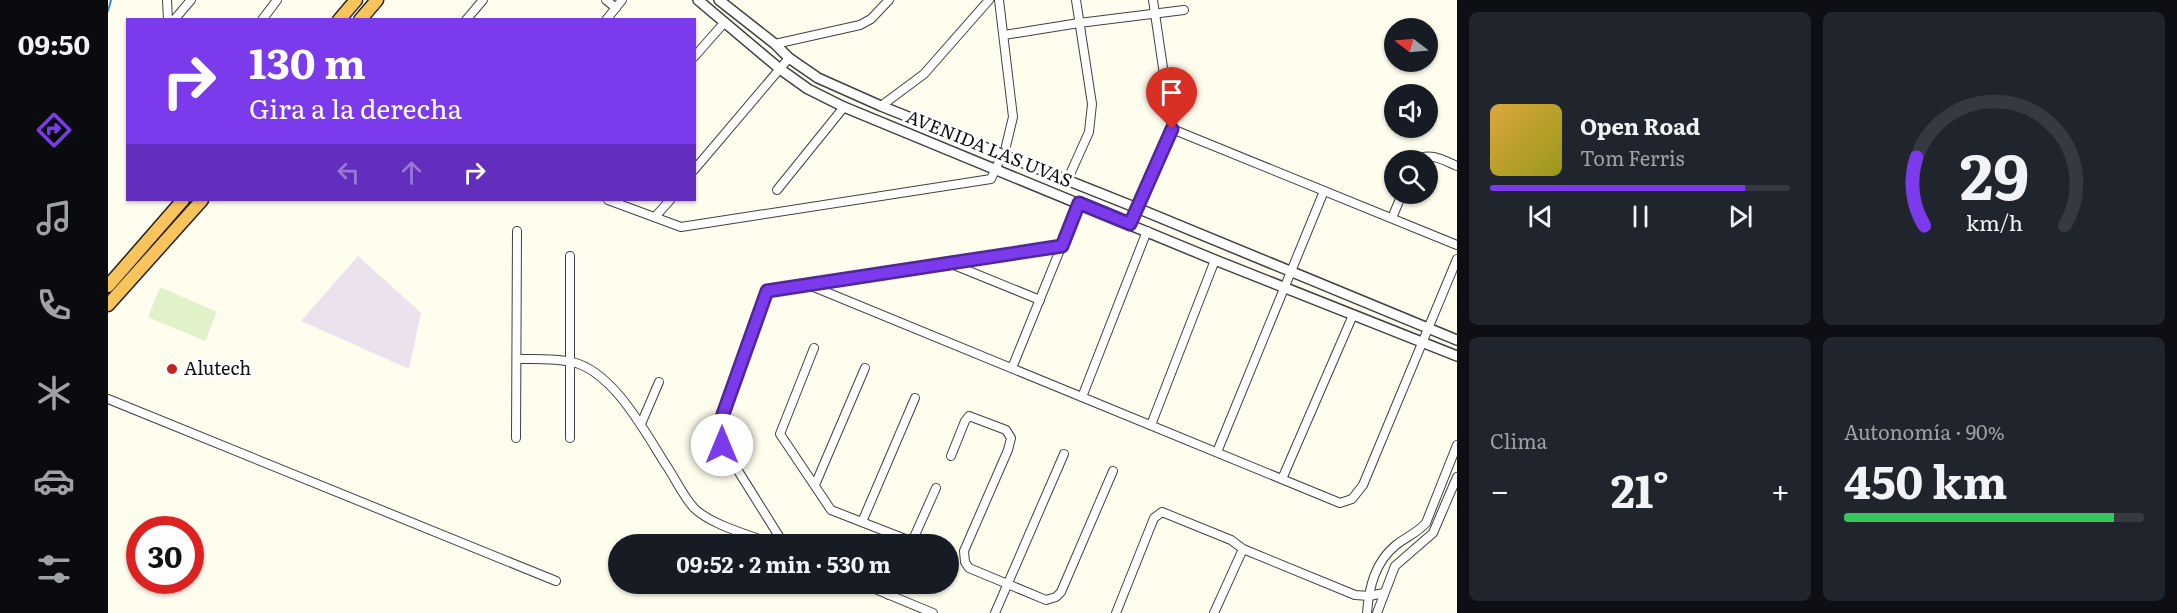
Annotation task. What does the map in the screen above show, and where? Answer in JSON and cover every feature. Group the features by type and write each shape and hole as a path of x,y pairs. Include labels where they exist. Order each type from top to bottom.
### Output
{"highway":[{"path":"362,18 377,0"},
{"path":"341,18 354,2"},
{"path":"108,286 182,201"},
{"path":"108,305 201,201"}],"street":[{"path":"167,0 168,18"},
{"path":"176,18 191,0"},
{"path":"264,18 277,0"},
{"path":"468,18 483,0"},
{"path":"606,0 616,8"},
{"path":"608,18 622,0"},
{"name":"AVENIDA LAS UVAS","path":"698,0 780,69 808,89 844,107 1215,260 1457,356"},
{"name":"AVENIDA LAS UVAS","path":"719,0 775,44 789,58 818,78 881,106 1004,150 1067,181 1457,340"},
{"path":"775,44 860,25 871,19 890,0"},
{"path":"881,106 924,74 989,0"},
{"path":"611,201 681,227 991,179 997,170 1013,117 999,0"},
{"path":"1067,181 1089,132 1092,104 1076,0"},
{"path":"1130,224 1172,129 1153,0"},
{"path":"1004,35 1184,10"},
{"path":"696,55 724,23"},
{"path":"696,168 789,58"},
{"path":"777,190 844,107"},
{"path":"1172,129 1457,245"},
{"path":"1438,159 1457,166"},
{"path":"1217,452 1324,191"},
{"path":"655,217 669,201"},
{"path":"1012,368 1079,203"},
{"path":"1392,218 1397,204"},
{"path":"516,438 517,231"},
{"path":"1082,397 1147,231"},
{"path":"779,534 722,445 720,427 767,291 1062,246"},
{"path":"570,256 570,438"},
{"path":"809,285 1340,502 1352,500 1363,485 1457,259"},
{"path":"1151,425 1215,260"},
{"path":"947,263 1040,300"},
{"path":"1282,479 1353,315"},
{"path":"814,348 780,434 831,510 891,534"},
{"path":"517,358 570,361 596,372 610,385 641,424 693,507 705,517 748,534"},
{"path":"815,485 865,368"},
{"path":"641,424 659,382"},
{"path":"862,522 915,398"},
{"path":"108,399 556,581"},
{"path":"951,456 969,416 1006,430 1011,438 1008,450 964,551 964,562 969,568 1046,600 1056,597 1061,592 1113,471"},
{"path":"1367,613 1376,570 1385,555 1426,523 1457,445"},
{"path":"995,613 1064,454"},
{"path":"1377,613 1395,566 1433,533 1457,477"},
{"path":"916,534 936,488"},
{"path":"1116,613 1154,518 1162,512 1231,540 1243,549 1354,595 1369,596 1383,593"},
{"path":"1214,613 1243,549"},
{"path":"889,595 933,613"}],"shaded area":[{"path":"358,256 421,313 409,369 301,321"}],"green space":[{"path":"160,287 217,312 205,341 148,317"}],"waterway":[{"path":"108,11 111,0"}],"place":[{"name":"Alutech","path":"172,369"}],"route":[{"path":"722,445 720,436 722,417 767,291 1062,246 1079,203 1130,224 1172,129"}]}
